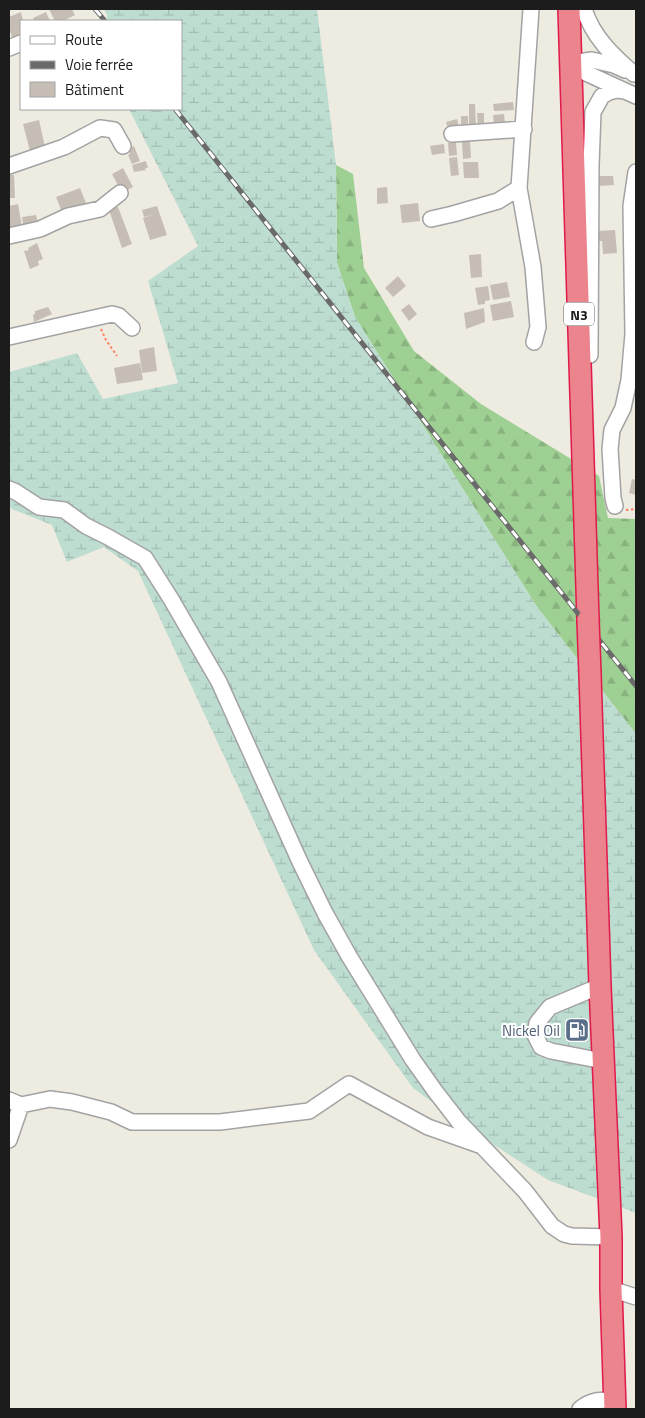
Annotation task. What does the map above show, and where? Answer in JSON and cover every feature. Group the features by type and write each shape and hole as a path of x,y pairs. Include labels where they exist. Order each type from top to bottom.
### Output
{"highway":[{"name":"N3","path":"568,9 600,986 611,1236 615,1405"}],"street":[{"path":"531,9 520,188 533,267 538,327 534,342"},
{"path":"584,9 601,42 615,58 635,74"},
{"path":"570,63 592,60 614,65 635,74"},
{"path":"570,63 586,73 631,93"},
{"path":"585,499 589,451 590,224 593,112 602,96 609,92 631,93"},
{"path":"9,166 64,147 100,128 114,130 123,146"},
{"path":"452,134 524,129"},
{"path":"615,506 610,449 612,430 630,408 629,380 633,334 634,283 631,206 636,172"},
{"path":"431,219 498,201 520,188"},
{"path":"9,236 40,229 68,216 100,209 120,193"},
{"path":"9,337 112,314 119,316 132,328"},
{"path":"9,489 39,507 64,510 86,526 145,558 220,682 300,862 325,913 413,1060 434,1091 459,1122 525,1191 552,1226 564,1234 572,1236 611,1236"},
{"path":"600,986 550,1007 537,1023 535,1035 541,1047 551,1052 603,1061"},
{"path":"9,1140 15,1102 50,1099 72,1102 111,1112 132,1122 220,1122 309,1111 349,1084 428,1127 483,1146"},
{"path":"612,1289 636,1297"},
{"path":"580,1409 587,1403 600,1399 615,1405"}],"path":[{"path":"96,318 106,340 117,356"}],"green space":[{"path":"104,9 317,9 336,165 337,263 355,317 537,607 636,734 636,1213 548,1180 459,1122 413,1088 314,950 138,571 104,547 67,562 52,525 12,509 9,506 9,372 77,353 103,399 178,383 148,281 198,246 130,110 182,110 182,20 107,20"},
{"path":"336,165 353,174 364,268 414,351 481,404 599,476 608,518 636,519 636,734 537,607 355,317 337,263"}],"building":[{"path":"49,9 72,9 75,15 65,20 54,20"},
{"path":"21,12 23,20 20,20 20,39 13,41 9,27 9,17"},
{"path":"46,12 50,20 34,20 33,18"},
{"path":"513,102 514,110 494,111 493,104"},
{"path":"469,104 475,104 476,127 469,128"},
{"path":"477,113 484,113 484,126 478,127"},
{"path":"504,114 505,124 494,125 493,115"},
{"path":"461,116 468,116 468,128 461,128"},
{"path":"457,119 459,126 448,129 446,122"},
{"path":"39,120 45,147 30,151 23,124"},
{"path":"470,141 471,158 463,159 462,142"},
{"path":"456,142 457,155 449,156 448,143"},
{"path":"444,144 445,153 432,155 430,146"},
{"path":"134,146 140,161 132,164 128,155 130,154 128,149"},
{"path":"457,157 459,175 451,176 449,158"},
{"path":"146,161 148,168 145,168 146,170 134,172 132,165"},
{"path":"463,162 478,162 479,178 464,178"},
{"path":"123,168 133,187 122,193 112,174"},
{"path":"9,175 14,175 15,198 9,198"},
{"path":"599,176 613,176 614,185 599,186"},
{"path":"387,187 388,203 377,204 377,188"},
{"path":"80,188 86,203 62,212 56,197"},
{"path":"418,203 420,221 402,223 400,205"},
{"path":"18,204 22,227 10,228 9,206"},
{"path":"157,206 167,235 150,240 143,218 155,214 144,217 142,210"},
{"path":"118,207 132,244 122,248 109,210"},
{"path":"36,215 39,228 24,230 22,217"},
{"path":"615,230 617,253 603,254 602,241 598,241 597,231"},
{"path":"37,243 43,259 38,261 39,265 30,269 24,251 29,250 28,248"},
{"path":"481,254 482,277 471,278 469,255"},
{"path":"398,276 406,286 393,297 385,288"},
{"path":"507,282 510,297 493,300 490,285"},
{"path":"488,286 490,300 485,301 485,304 478,305 475,288"},
{"path":"511,301 514,317 493,321 490,305"},
{"path":"409,304 417,314 409,321 401,310"},
{"path":"48,307 52,314 34,322 33,315 35,311"},
{"path":"484,308 485,322 466,329 464,313"},
{"path":"154,347 157,371 142,373 139,350"},
{"path":"140,363 143,380 117,384 114,368"},
{"path":"632,479 636,480 636,495 629,493"}],"railway":[{"path":"95,9 104,20"},
{"path":"176,110 636,686"}],"place":[{"name":"Nickel Oil","path":"577,1030"}]}
